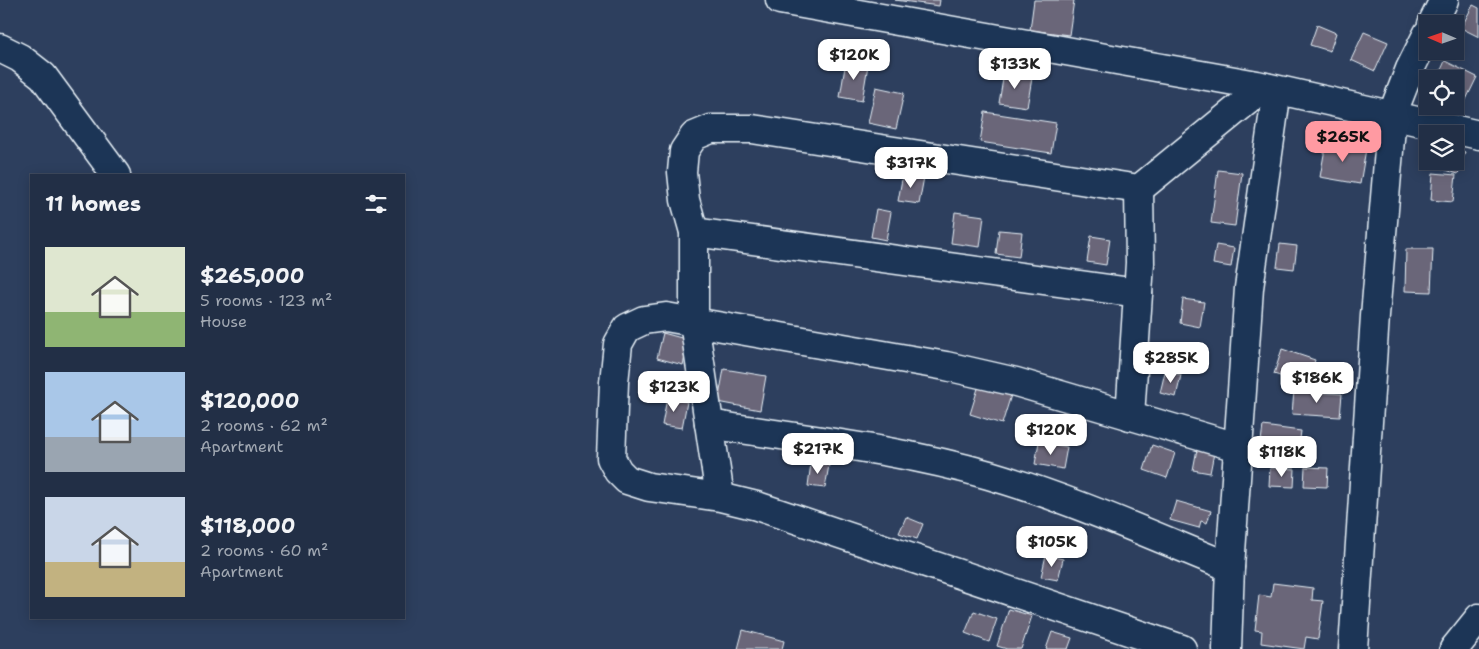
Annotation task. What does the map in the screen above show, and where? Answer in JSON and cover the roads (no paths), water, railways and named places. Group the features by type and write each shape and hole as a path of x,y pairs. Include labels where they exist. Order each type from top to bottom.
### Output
{"street":[{"path":"780,0 1271,89 1479,135"},
{"path":"1436,15 1444,0"},
{"path":"0,48 20,58 43,76 115,174"},
{"path":"1354,649 1375,316 1392,115 1419,51"},
{"path":"720,497 694,322 694,232 683,181 684,151 694,136 711,129 752,129 1139,189 1271,89"},
{"path":"1227,649 1230,567 1249,288 1271,89"},
{"path":"1130,416 1138,293 1139,189"},
{"path":"694,232 1138,293"},
{"path":"1182,649 757,506 720,497 649,487 628,480 618,471 611,458 618,344 627,328 644,320 666,317 946,366 1016,382 1238,447"},
{"path":"709,424 924,460 989,475 1048,495 1230,567"},
{"path":"1454,649 1479,618"}]}
